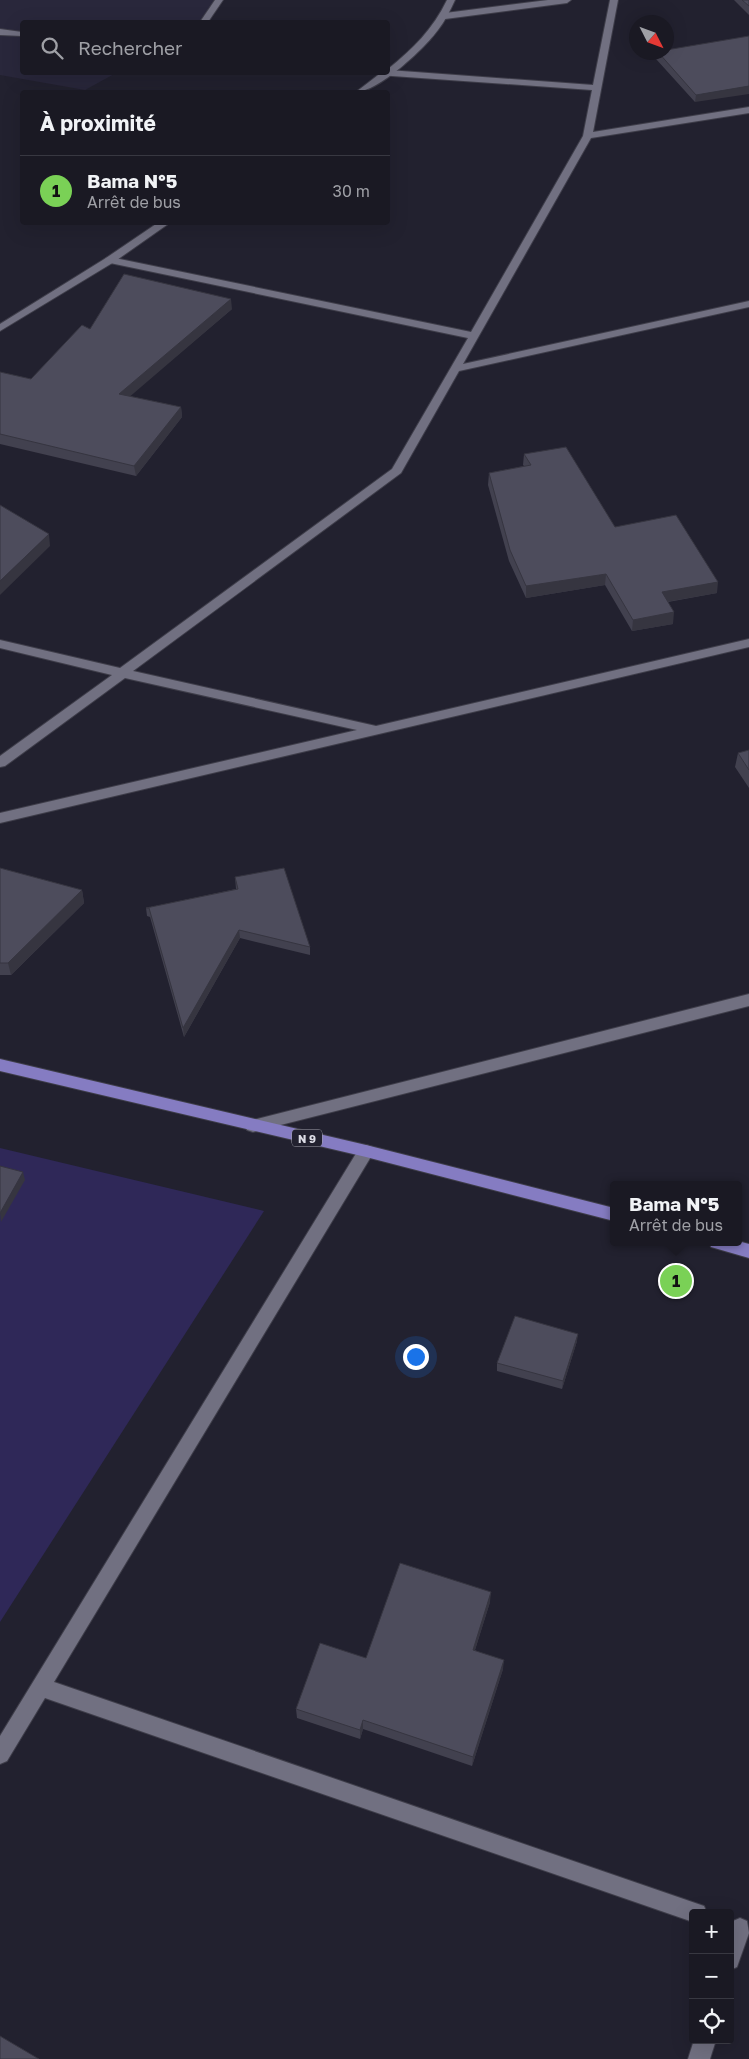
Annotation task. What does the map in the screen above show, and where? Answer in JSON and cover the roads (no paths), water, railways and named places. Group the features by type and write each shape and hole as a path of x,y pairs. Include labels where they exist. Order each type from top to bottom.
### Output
{"main road":[{"name":"N 9","path":"0,1065 253,1126 366,1151 610,1214"},
{"path":"731,1246 749,1251"}],"street":[{"path":"205,20 219,0"},
{"path":"390,72 411,54 445,16 451,0"},
{"path":"445,16 567,0"},
{"path":"0,763 397,471 588,136 614,0"},
{"path":"0,32 20,34"},
{"path":"390,74 596,88"},
{"path":"363,90 386,75"},
{"path":"588,136 749,110"},
{"path":"0,328 110,260 162,225"},
{"path":"110,260 474,336"},
{"path":"455,369 749,304"},
{"path":"0,818 749,643"},
{"path":"0,644 376,730"},
{"path":"253,1126 749,1000"},
{"path":"0,1754 366,1151"},
{"path":"41,1687 689,1910"},
{"path":"732,1954 740,1928"},
{"path":"699,2059 704,2044"}],"place":[{"name":"Bama N°5","path":"676,1281"}]}
